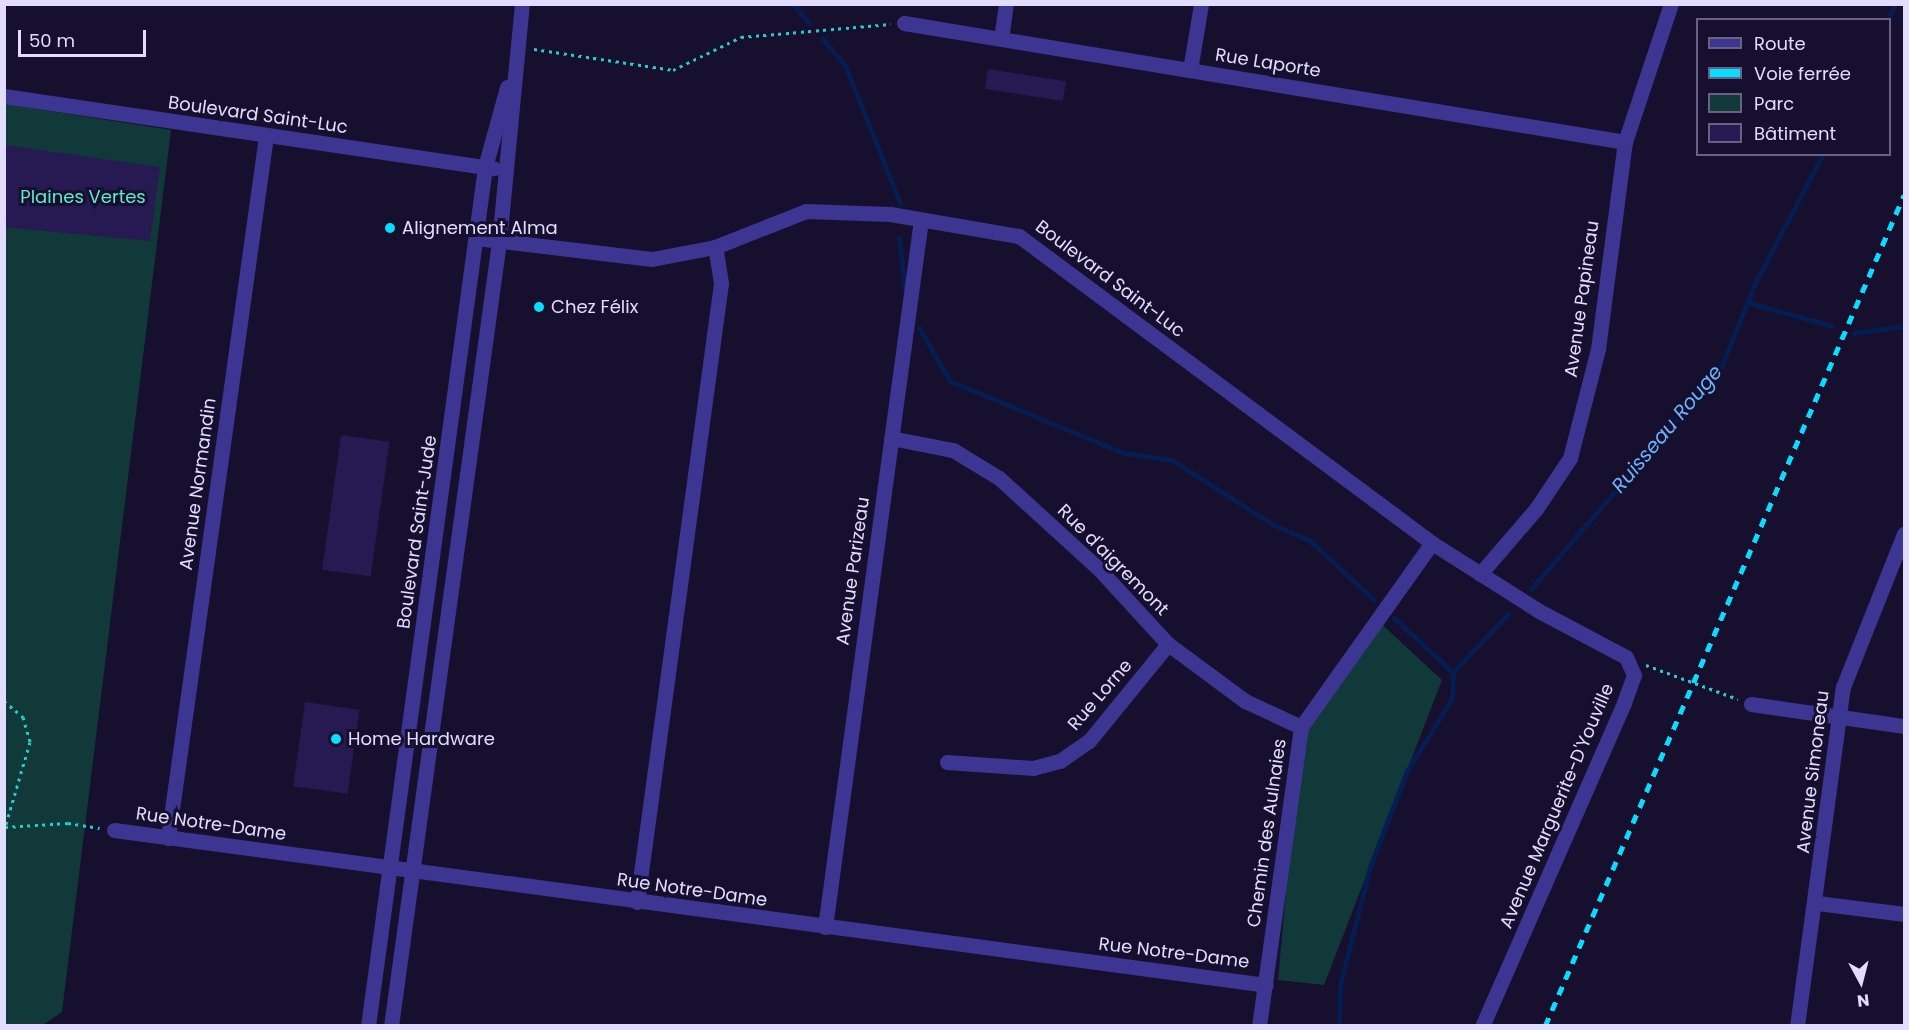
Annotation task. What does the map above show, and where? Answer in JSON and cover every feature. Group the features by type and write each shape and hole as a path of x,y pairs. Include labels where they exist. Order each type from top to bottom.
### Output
{"street":[{"name":"Boulevard Saint-Jude","path":"391,1026 499,242 522,4"},
{"path":"1001,39 1006,4"},
{"path":"1190,70 1202,4"},
{"name":"Avenue Papineau","path":"1480,574 1536,509 1570,458 1598,349 1625,142 1671,4"},
{"name":"Rue Laporte","path":"904,23 1625,142"},
{"name":"Boulevard Saint-Jude","path":"368,1026 485,167 517,46"},
{"name":"Boulevard Saint-Luc","path":"4,96 506,170"},
{"name":"Avenue Normandin","path":"168,838 266,136"},
{"name":"Boulevard Saint-Luc","path":"476,238 652,259 716,247 807,211 921,220 1018,236 1432,543 1480,574"},
{"name":"Avenue Parizeau","path":"825,927 921,220"},
{"path":"637,902 721,283 716,247"},
{"name":"Rue d'aigremont","path":"891,438 953,450 999,478 1098,568 1168,644 1245,701 1300,727"},
{"name":"Avenue Simoneau","path":"1797,1026 1817,903 1843,687 1905,534"},
{"name":"Chemin des Aulnaies","path":"1259,1026 1300,727 1432,543"},
{"path":"1480,574 1626,657"},
{"name":"Rue Lorne","path":"947,762 1033,768 1060,761 1089,741 1168,644"},
{"name":"Avenue Marguerite-D'Youville","path":"1482,1026 1624,703 1634,675 1626,657"},
{"path":"1751,704 1905,726"},
{"name":"Rue Notre-Dame","path":"114,830 1266,985"},
{"path":"1817,903 1905,914"}],"path":[{"path":"517,46 673,70 741,37 904,23"},
{"path":"1626,657 1751,704"},
{"path":"4,701 23,717 30,742 5,829 68,823 114,830"}],"green space":[{"name":"Plaines Vertes","path":"5,104 171,130 62,1012 43,1025 5,1025"},
{"path":"1376,619 1442,680 1324,985 1278,980 1301,727"}],"building":[{"path":"988,69 1066,81 1063,101 985,89"},
{"path":"4,145 160,167 150,241 4,227"},
{"path":"341,435 390,442 371,576 322,570"},
{"path":"305,702 359,710 348,794 293,786"}],"waterway":[{"path":"793,4 809,23"},
{"name":"Ruisseau Rouge","path":"1889,18 1895,4"},
{"path":"822,38 845,65 900,203"},
{"name":"Ruisseau Rouge","path":"1531,589 1721,367 1756,281 1822,156"},
{"path":"899,238 905,290"},
{"path":"1750,303 1832,326"},
{"path":"1854,333 1904,326"},
{"path":"919,328 950,381 1124,453 1172,460 1272,524 1310,541 1373,599"},
{"name":"Ruisseau Rouge","path":"1339,1026 1340,985 1370,867 1407,771 1452,698 1453,672 1508,614"},
{"path":"1394,618 1453,672"}],"railway":[{"path":"1545,1026 1904,195"}],"place":[{"name":"Alignement Alma","path":"390,228"},
{"name":"Chez Félix","path":"539,307"},
{"name":"Home Hardware","path":"336,739"}]}
